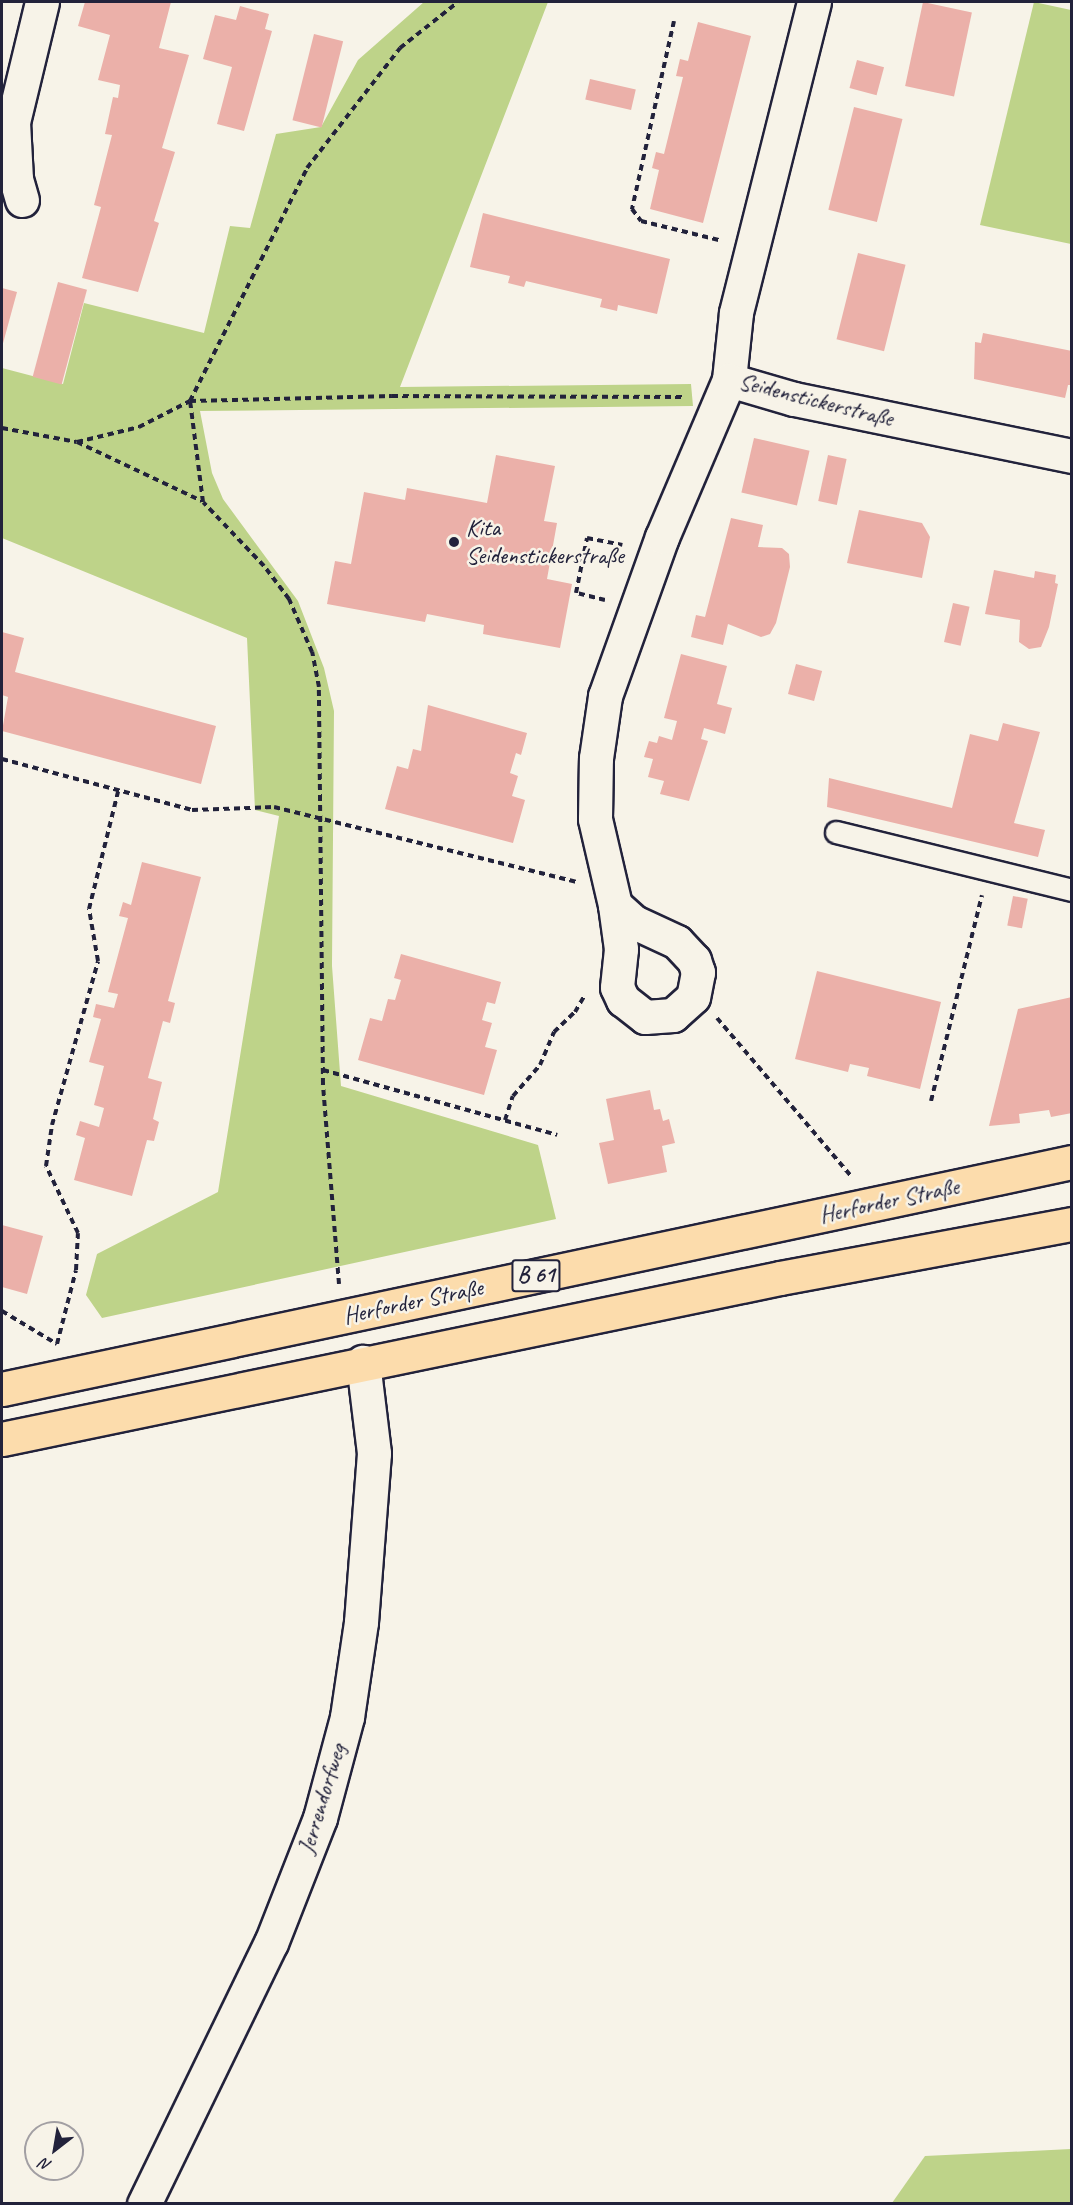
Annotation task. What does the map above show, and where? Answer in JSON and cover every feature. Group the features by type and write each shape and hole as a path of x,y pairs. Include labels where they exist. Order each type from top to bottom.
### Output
{"main road":[{"name":"Herforder Straße","path":"2,1389 1071,1162"},
{"name":"Herforder Straße","path":"2,1439 363,1362 1071,1224"}],"street":[{"path":"22,201 16,179 13,122 42,2"},
{"name":"Seidenstickerstraße","path":"814,2 736,313 725,389 794,399 1071,456"},
{"path":"615,905 634,922 687,950 698,972 693,997 673,1016 645,1017 623,1000 616,973 621,950 615,905 605,872 595,819 596,758 605,696 635,607 656,551 725,389"},
{"name":"Jerrendorfweg","path":"144,2204 271,1943 320,1818 347,1717 361,1622 374,1453 363,1362"}],"lane":[{"path":"836,832 1071,890"}],"path":[{"path":"203,502 190,401 307,168 400,48 458,2"},
{"path":"674,21 632,209 641,220 752,249"},
{"path":"77,442 139,427 190,401 725,389"},
{"path":"2,428 77,442 203,502 264,566 289,599 312,652 319,687 323,1070 340,1288"},
{"path":"635,607 576,593 587,538 656,551"},
{"path":"2,759 192,810 274,807 573,882 584,882 605,872"},
{"path":"2,1311 57,1344 76,1269 78,1233 46,1166 52,1125 98,961 89,909 118,792"},
{"path":"931,1101 988,871"},
{"path":"505,1120 513,1096 540,1065 554,1032 575,1012 590,986 616,973"},
{"path":"693,997 720,1020 850,1176"},
{"path":"323,1070 557,1135"}],"green space":[{"path":"424,2 548,2 400,387 691,384 693,406 200,411 212,473 223,499 298,601 324,668 334,711 332,966 341,1086 538,1145 556,1219 102,1318 86,1295 97,1254 218,1192 279,816 255,810 247,638 2,538 2,368 63,384 84,303 204,333 230,226 250,228 276,134 321,127 358,60"},
{"path":"1034,2 1071,10 1071,244 980,225"},
{"path":"1071,2149 1071,2203 892,2203 925,2156"}],"building":[{"path":"85,2 171,2 159,48 189,55 162,148 175,152 154,221 159,223 138,292 82,278 101,207 94,205 112,135 105,134 113,97 118,98 120,85 98,80 110,35 78,26"},
{"path":"923,2 972,12 954,97 905,86"},
{"path":"240,6 269,14 265,29 272,31 244,131 217,124 232,67 203,59 215,15 236,20"},
{"path":"698,22 751,36 703,223 650,209 659,170 652,168 656,152 664,154 683,77 676,76 680,59 688,61"},
{"path":"314,34 343,41 322,128 292,120"},
{"path":"857,60 884,67 877,95 849,88"},
{"path":"590,79 636,90 631,110 585,99"},
{"path":"854,107 903,119 877,222 828,210"},
{"path":"483,213 670,259 657,314 618,305 617,311 600,307 602,299 526,281 524,287 508,283 510,276 470,267"},
{"path":"858,253 906,265 884,351 836,339"},
{"path":"58,282 87,290 62,384 33,377"},
{"path":"2,288 17,292 2,347"},
{"path":"983,333 1072,351 1072,385 1068,385 1065,398 974,379 975,342 981,343"},
{"path":"754,438 810,451 797,505 741,493"},
{"name":"Kita Seidenstickerstraße","path":"496,455 555,466 544,521 557,523 547,579 572,584 560,648 483,634 484,625 427,614 425,622 327,604 335,561 351,564 364,492 405,500 407,488 487,503"},
{"path":"828,455 847,459 837,505 818,501"},
{"path":"859,510 922,523 930,537 922,578 847,563"},
{"path":"731,518 763,525 758,547 782,548 789,554 790,567 776,623 770,634 761,637 728,624 723,645 691,637 696,615 705,617"},
{"path":"994,570 1034,578 1035,571 1056,575 1055,583 1058,584 1049,627 1041,647 1029,649 1019,642 1020,620 985,614"},
{"path":"953,603 970,607 961,646 944,642"},
{"path":"2,632 24,638 15,672 216,726 201,784 2,731 8,697 2,695"},
{"path":"681,654 727,666 717,704 732,708 725,734 704,728 701,739 708,741 689,801 660,794 664,781 648,777 653,759 644,757 649,741 657,743 659,736 672,740 677,721 664,718"},
{"path":"796,664 822,671 814,701 788,694"},
{"path":"428,705 527,733 521,755 516,753 510,773 518,776 512,796 525,800 513,843 385,809 397,766 408,769 413,749 421,751"},
{"path":"1003,723 1040,732 1014,823 1045,830 1038,857 827,807 829,778 952,808 970,734 998,741"},
{"path":"142,862 201,877 168,1001 175,1003 170,1023 163,1021 148,1078 162,1082 153,1119 159,1122 154,1141 147,1140 132,1196 74,1180 85,1138 76,1135 80,1121 99,1127 104,1108 94,1105 104,1066 89,1062 101,1019 93,1017 96,1004 114,1008 118,994 108,992 128,918 119,916 123,902 131,905"},
{"path":"1013,896 1028,899 1022,928 1007,925"},
{"path":"401,954 501,982 495,1004 487,1002 482,1020 492,1023 485,1047 497,1050 484,1095 358,1060 370,1018 382,1021 388,999 395,1000 401,980 394,978"},
{"path":"817,971 941,1002 920,1089 867,1076 869,1068 850,1064 848,1072 795,1059"},
{"path":"1072,997 1072,1113 1051,1117 1049,1110 1019,1114 1020,1123 989,1126 1018,1009"},
{"path":"650,1090 654,1110 660,1109 663,1121 669,1119 675,1143 662,1146 667,1172 608,1184 599,1143 614,1140 606,1099"},
{"path":"2,1225 43,1236 27,1294 2,1287"}],"place":[{"name":"Kita Seidenstickerstraße","path":"454,542"}]}
